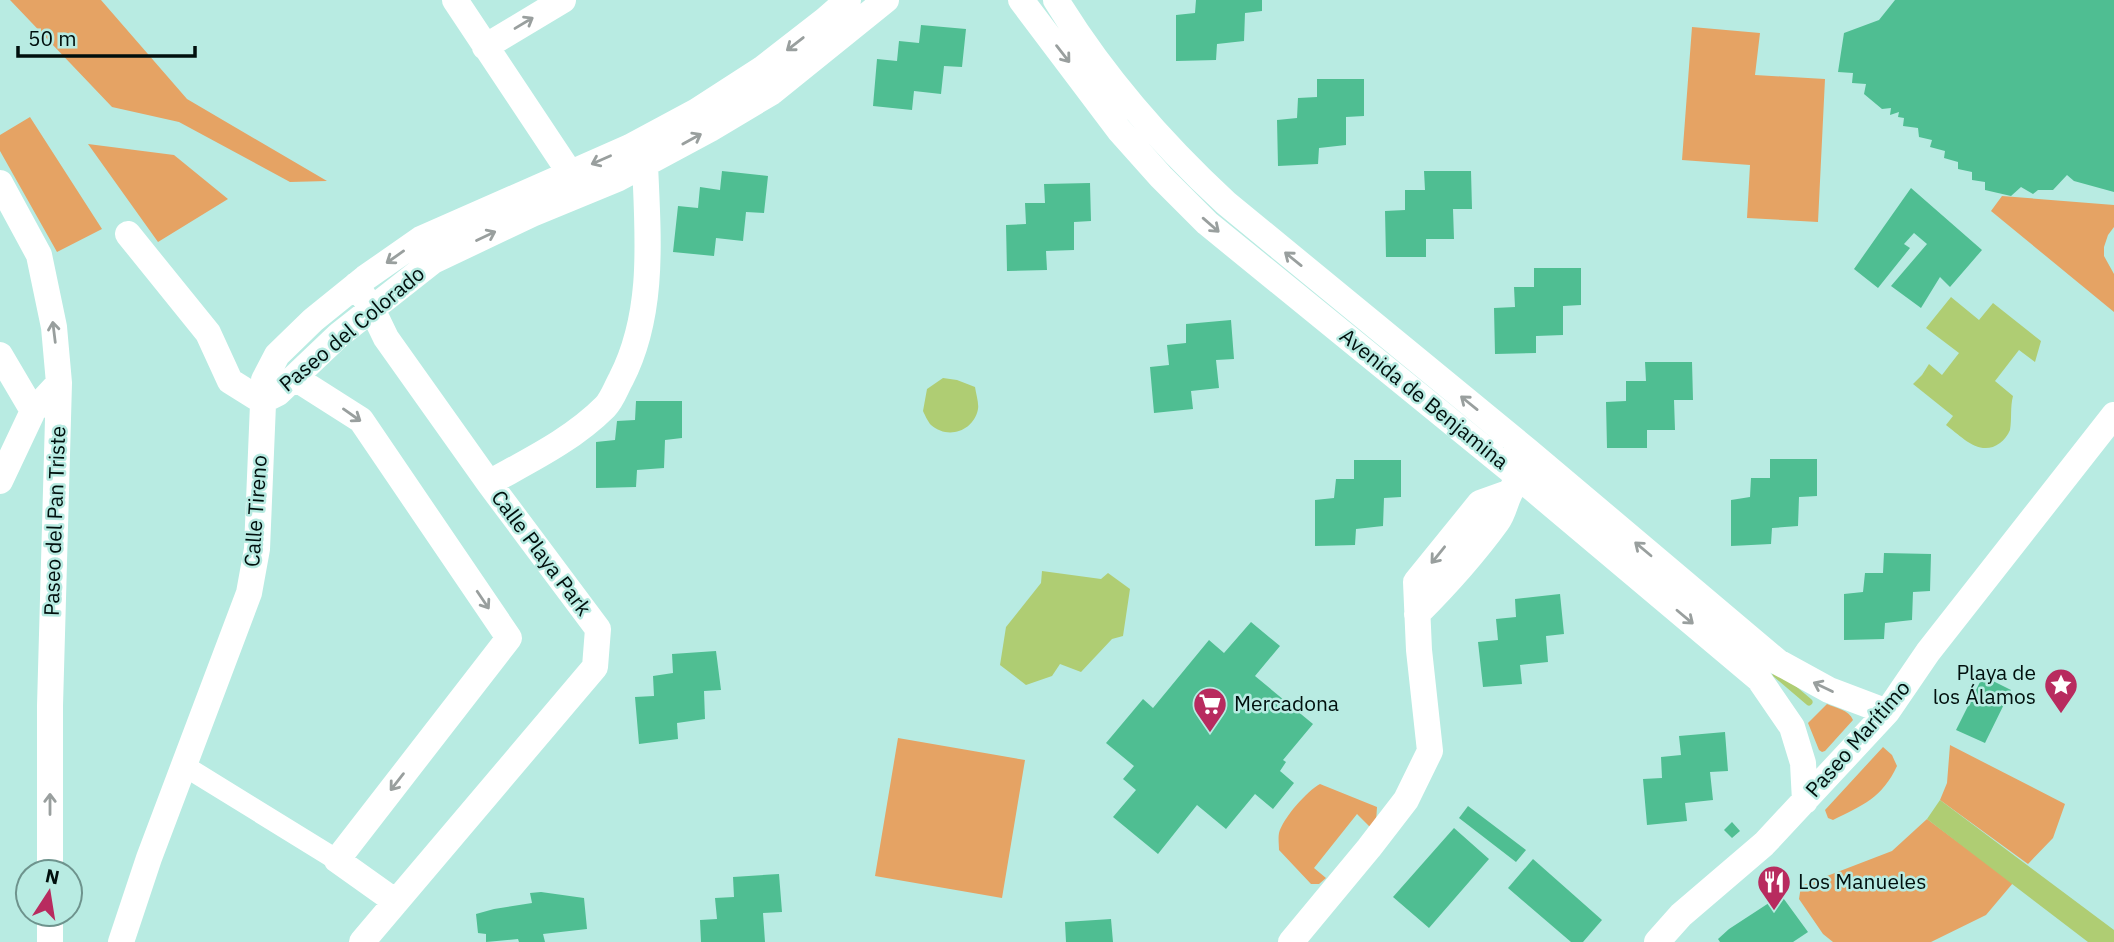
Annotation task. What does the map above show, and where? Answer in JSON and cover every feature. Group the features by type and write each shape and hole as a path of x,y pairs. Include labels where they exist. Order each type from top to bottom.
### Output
{"street":[{"path":"455,0 570,173"},
{"path":"485,47 563,0"},
{"name":"Paseo del Colorado","path":"262,401 264,380 277,355 313,320 356,285 421,239 629,147 696,111 762,69 848,0"},
{"name":"Paseo del Colorado","path":"262,401 278,393 339,335 433,261 532,214 618,179 710,130 772,92 887,0"},
{"name":"Avenida de Benjamina","path":"1021,0 1119,130 1207,223 1514,486 1759,679 1792,727 1803,763 1804,801"},
{"name":"Avenida de Benjamina","path":"1056,0 1138,116 1181,162 1226,203 1777,662 1829,690 1887,712"},
{"path":"489,483 569,438 607,405 628,365 643,316 648,272 645,164"},
{"name":"Paseo del Pan Triste","path":"0,183 40,255 54,327 59,383 50,706 50,858"},
{"path":"128,234 208,333 230,380 262,401"},
{"name":"Calle Playa Park","path":"356,285 372,309 386,338 489,483 598,628 595,667 362,942"},
{"path":"0,355 33,411"},
{"path":"295,378 361,420 509,638 337,860"},
{"path":"0,481 33,411 59,383"},
{"name":"Calle Tireno","path":"121,942 183,765 249,593 257,549 262,401"},
{"name":"Paseo Marítimo","path":"1657,942 1681,915 1765,844 1887,712 1928,652 2114,415"},
{"path":"1291,942 1406,800 1430,751 1417,614 1439,592 1499,519 1514,486"},
{"path":"183,765 337,860 396,902"}],"shaded area":[{"path":"10,0 101,0 187,99 327,181 290,182 179,122 112,107"},
{"path":"1692,27 1760,33 1755,75 1825,79 1818,222 1747,218 1750,165 1682,160"},
{"path":"30,117 102,229 57,252 0,151 0,135"},
{"path":"88,144 174,155 228,199 158,242"},
{"path":"2002,196 2114,205 2114,227 2108,235 2104,256 2114,274 2114,312 1991,211"},
{"path":"1951,297 1979,320 1993,303 2041,341 2035,362 2019,350 1995,381 2013,396 2010,430 2000,443 1993,447 1978,447 1958,435 1946,425 1953,416 1913,384 1929,364 1942,375 1959,353 1926,328"},
{"path":"943,378 975,387 978,407 976,417 966,428 959,431 938,430 930,424 923,411 927,389"},
{"path":"1042,571 1101,579 1108,573 1130,589 1123,636 1112,639 1081,672 1060,664 1052,676 1026,685 1000,665 1006,627 1041,583"},
{"path":"1827,704 1845,712 1853,720 1822,752 1808,723"},
{"path":"898,738 1025,760 1002,898 875,876"},
{"path":"1950,745 2065,804 2053,838 2028,864 1940,800 1947,783"},
{"path":"1883,747 1892,755 1897,766 1885,786 1862,805 1833,820 1828,818 1825,810"},
{"path":"1320,784 1377,807 1376,822 1372,829 1357,814 1314,868 1326,878 1319,884 1311,884 1279,850 1279,835 1285,820 1296,806"},
{"path":"1940,800 2114,930 2114,942 2088,942 1927,819"},
{"path":"1927,819 2013,883 1986,915 1931,942 1833,942 1823,934 1799,899 1801,886 1892,851"}],"building":[{"path":"1196,0 1262,0 1262,11 1245,13 1244,41 1217,44 1216,60 1176,61 1176,15 1195,13"},
{"path":"1895,0 2114,0 2114,192 2074,181 2067,175 2053,190 2038,190 2033,194 2021,187 2011,196 1985,190 1985,182 1972,180 1972,172 1958,169 1958,162 1944,158 1945,151 1930,147 1932,140 1919,137 1918,128 1903,126 1904,118 1898,117 1899,112 1890,115 1891,108 1882,109 1864,94 1866,84 1852,83 1853,73 1838,72 1844,33 1879,20"},
{"path":"921,25 966,29 962,67 944,66 941,94 914,91 912,110 873,106 877,59 897,61 899,41 919,43"},
{"path":"1317,79 1364,79 1364,116 1346,117 1346,145 1319,148 1318,164 1278,166 1277,120 1297,118 1298,98 1317,97"},
{"path":"722,171 768,176 764,213 746,212 743,241 716,238 714,256 673,252 678,206 698,208 700,187 720,190"},
{"path":"1424,171 1471,171 1472,209 1453,209 1454,239 1426,239 1426,257 1386,257 1385,211 1405,210 1405,190 1425,190"},
{"path":"1090,183 1091,221 1074,222 1074,250 1046,251 1047,270 1007,271 1006,225 1026,224 1025,203 1045,203 1044,184"},
{"path":"1911,188 1982,250 1950,287 1940,277 1921,308 1891,286 1927,244 1914,233 1904,244 1910,248 1878,288 1854,269"},
{"path":"1534,268 1581,268 1581,305 1563,306 1563,335 1536,336 1536,353 1495,354 1494,308 1515,307 1514,287 1534,287"},
{"path":"1231,320 1234,359 1216,360 1219,388 1191,391 1193,409 1154,413 1150,367 1169,365 1167,345 1186,343 1186,324"},
{"path":"1645,362 1692,362 1693,400 1674,400 1675,430 1647,430 1647,448 1607,448 1606,402 1626,401 1626,381 1646,381"},
{"path":"636,401 682,401 682,438 665,440 664,468 637,470 636,487 596,488 596,442 615,440 617,421 635,420"},
{"path":"1770,459 1817,459 1817,496 1799,497 1798,526 1772,528 1771,544 1731,546 1731,500 1750,497 1751,478 1770,478"},
{"path":"1354,460 1401,460 1401,497 1384,498 1383,526 1356,529 1355,545 1315,546 1315,500 1334,498 1336,479 1354,479"},
{"path":"1884,553 1931,554 1930,591 1913,592 1912,620 1885,623 1884,639 1844,640 1844,594 1863,592 1865,573 1883,573"},
{"path":"1560,594 1564,634 1546,636 1548,662 1520,665 1522,684 1483,687 1478,642 1498,640 1496,619 1516,617 1515,599"},
{"name":"Mercadona","path":"1251,622 1280,646 1255,676 1313,724 1283,760 1286,762 1280,771 1294,783 1273,809 1255,794 1226,829 1197,805 1158,854 1113,817 1136,790 1123,779 1134,766 1106,743 1143,699 1153,708 1209,640 1224,653"},
{"path":"716,651 721,690 704,691 705,719 677,723 678,739 639,744 635,697 654,696 653,676 673,673 672,654"},
{"path":"1983,676 2011,690 1985,743 1956,730"},
{"path":"1725,732 1728,771 1710,772 1713,800 1685,803 1687,821 1647,825 1643,779 1662,778 1661,757 1681,755 1679,736"},
{"path":"1468,806 1526,850 1516,862 1459,818"},
{"path":"1732,822 1740,831 1732,838 1724,830"},
{"path":"1454,828 1489,859 1429,928 1393,897"},
{"path":"1533,859 1602,920 1583,942 1571,942 1508,888"},
{"path":"779,874 782,912 763,913 765,942 701,942 700,920 717,919 715,898 734,897 733,877"},
{"path":"530,893 584,898 587,929 543,934 545,942 519,942 518,939 486,942 486,934 478,933 476,914 532,903"},
{"name":"Los Manueles","path":"1781,895 1808,932 1793,942 1720,942 1718,939 1729,929"},
{"path":"1111,919 1113,942 1066,942 1065,922"}],"waterway":[{"path":"1776,674 1809,702"}],"place":[{"name":"Playa de los Álamos","path":"2061,715"},
{"name":"Mercadona","path":"1210,734"},
{"name":"Los Manueles","path":"1774,912"}]}
